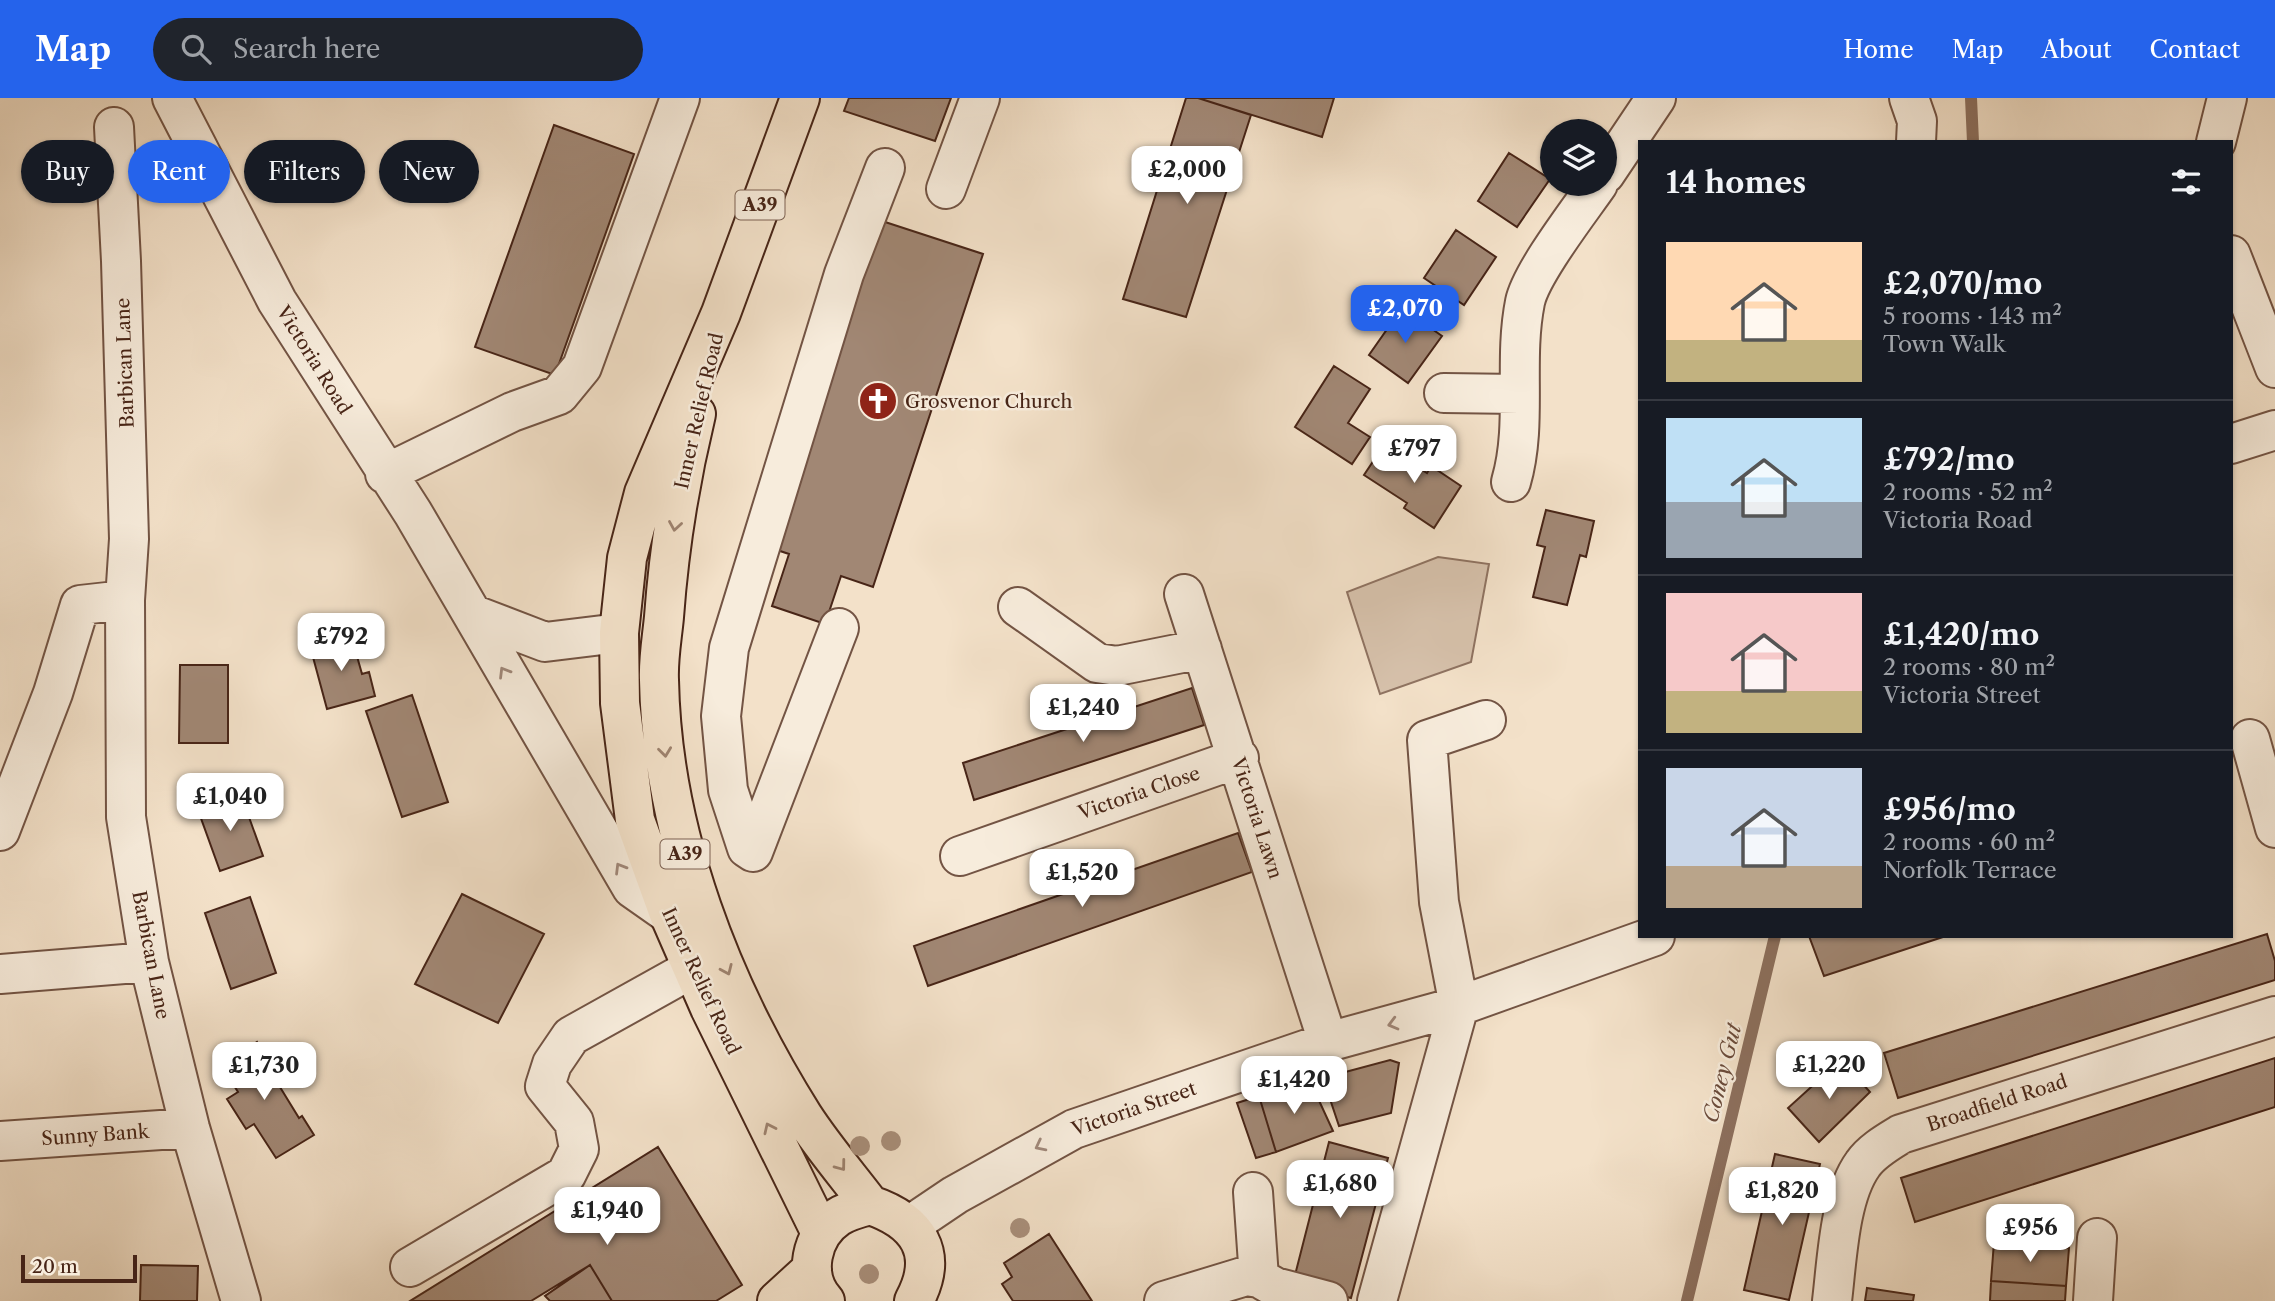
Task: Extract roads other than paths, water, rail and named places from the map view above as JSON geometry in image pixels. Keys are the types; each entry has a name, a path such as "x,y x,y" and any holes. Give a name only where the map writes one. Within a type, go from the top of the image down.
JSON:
{"main road":[{"name":"A39","path":"721,313 800,98"},
{"name":"Inner Relief Road","path":"721,313 644,494 627,558 620,633 620,703 635,820 668,914 819,1268"},
{"name":"Inner Relief Road","path":"721,313 685,458 668,570 659,678 664,756 677,828 709,929 737,993 804,1117 870,1205"},
{"path":"620,633 659,678"},
{"name":"A39","path":"870,1205 888,1211 909,1226"},
{"path":"777,1301 819,1268 837,1217 870,1205"},
{"path":"909,1226 926,1257 925,1292"}],"street":[{"name":"Victoria Road","path":"172,98 277,301 472,614 632,888 668,914"},
{"path":"386,474 512,412 559,395 582,367 680,98"},
{"path":"946,189 980,98"},
{"path":"1617,156 1656,98"},
{"path":"1909,98 1917,121 1916,140"},
{"path":"2216,140 2227,98"},
{"name":"Barbican Lane","path":"114,127 128,469 129,539 125,600 126,817 149,962 190,1128 241,1301"},
{"path":"839,628 753,852 747,848 728,790 721,716 729,648 844,274 885,168"},
{"path":"1511,482 1519,454 1518,394 1525,299 1548,258 1590,196"},
{"path":"2233,260 2275,368"},
{"path":"1444,394 1518,394"},
{"path":"2233,443 2275,430"},
{"name":"Victoria Lawn","path":"1184,594 1239,758 1328,1042"},
{"path":"0,831 53,693 80,605 125,600"},
{"path":"1018,607 1097,663 1118,666 1202,649"},
{"path":"472,614 545,642 620,633"},
{"path":"1377,1301 1459,1006 1439,902 1427,740 1486,720"},
{"path":"2252,739 2275,828"},
{"name":"Victoria Close","path":"960,856 1239,758"},
{"name":"Victoria Street","path":"909,1226 965,1188 1074,1129 1328,1042 1459,1006 1649,938"},
{"path":"0,974 149,962"},
{"path":"410,1267 566,1175 579,1149 574,1122 545,1086 552,1064 571,1036 693,968"},
{"name":"Broadfield Road","path":"1832,1301 1842,1223 1853,1181 1863,1163 1901,1134 2275,1016"},
{"name":"Sunny Bank","path":"0,1142 190,1128"},
{"path":"1253,1192 1259,1278"},
{"path":"2093,1301 2097,1238"},
{"path":"1164,1301 1246,1276 1328,1301"}],"waterway":[{"name":"Coney Gut","path":"1971,98 1973,140"},
{"name":"Coney Gut","path":"1687,1301 1775,938"}],"place":[{"name":"Grosvenor Church","path":"878,401"}]}
